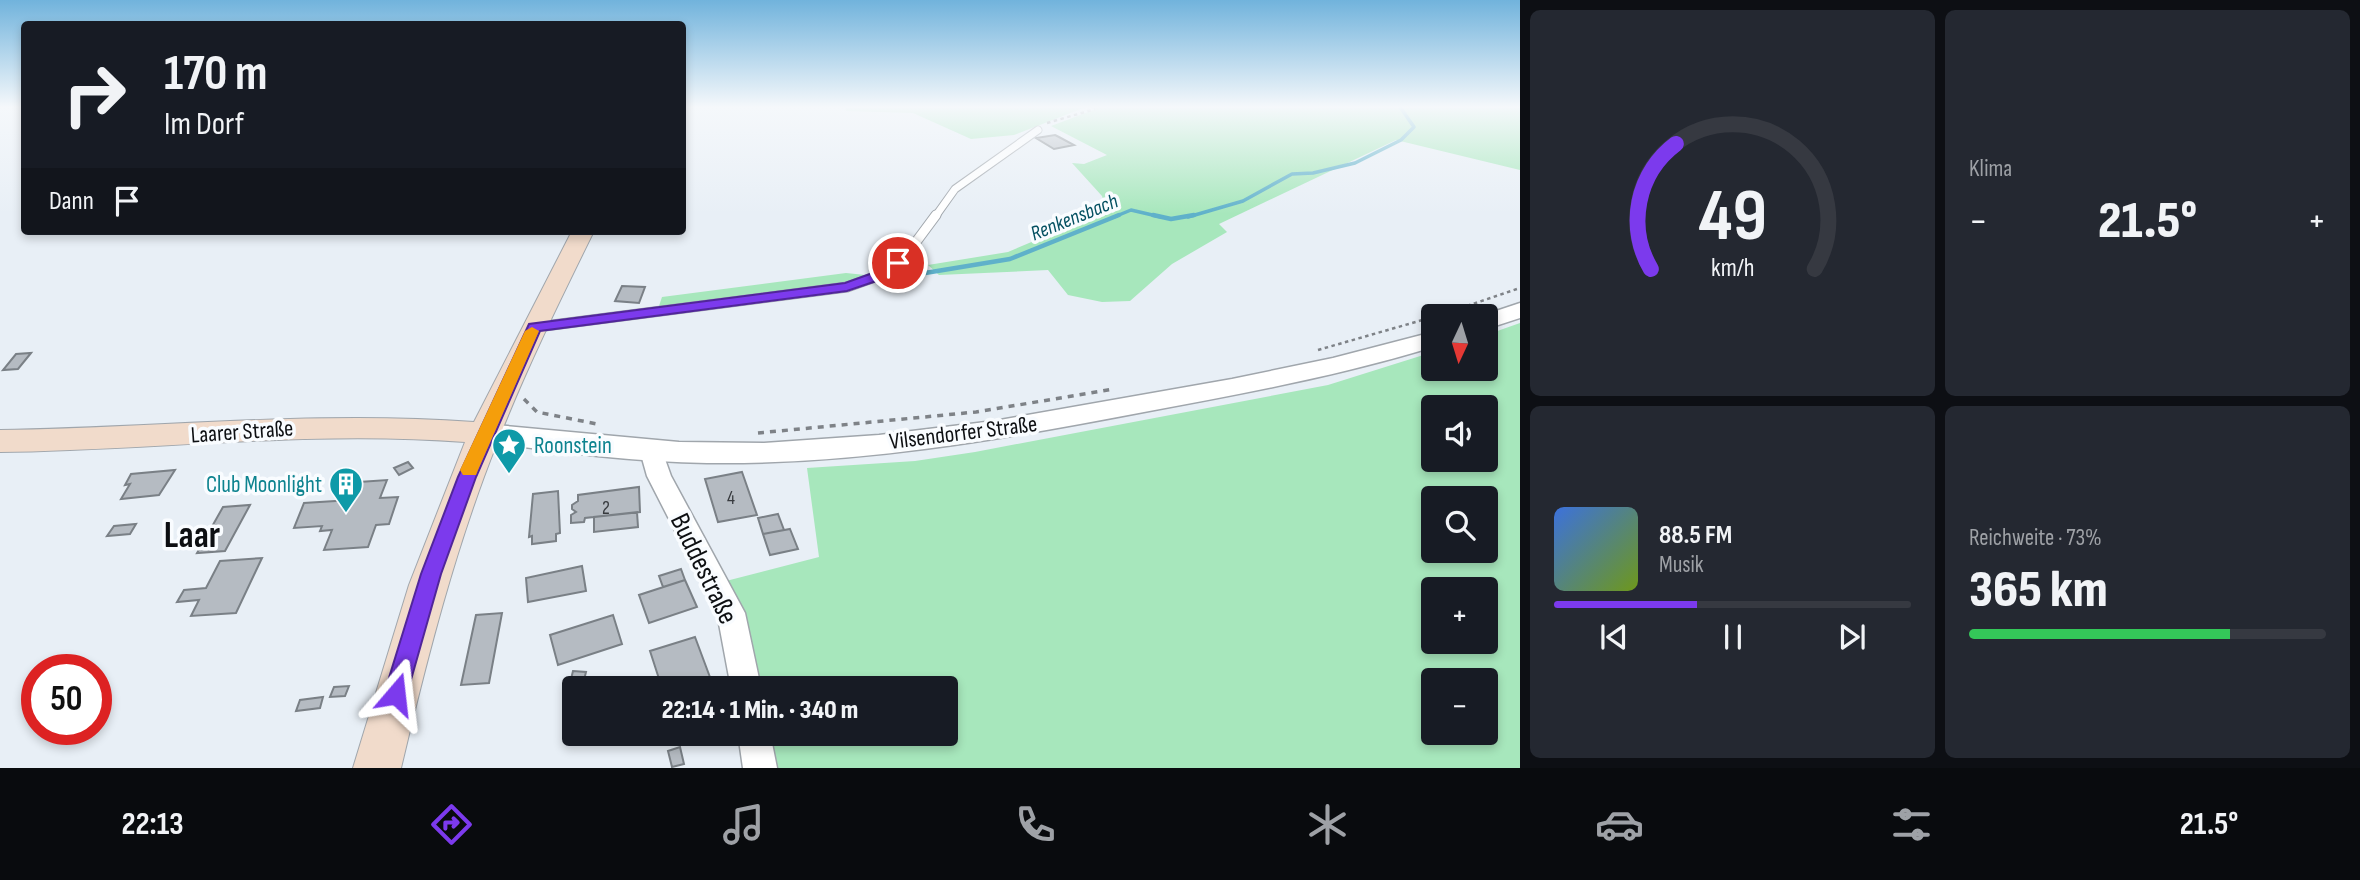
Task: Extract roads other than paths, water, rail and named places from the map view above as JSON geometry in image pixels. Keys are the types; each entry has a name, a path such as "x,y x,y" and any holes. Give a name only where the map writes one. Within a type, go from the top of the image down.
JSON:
{"main road":[{"path":"377,768 431,574 485,433 534,327 581,235"},
{"name":"Laarer Straße","path":"0,441 103,440 291,427 368,425 485,433"}],"street":[{"path":"1498,318 1520,310"},
{"name":"Vilsendorfer Straße","path":"485,433 652,451 768,452 985,432 1305,374 1421,342"},
{"name":"Buddestraße","path":"652,451 659,476 732,613 744,676"},
{"path":"756,746 760,768"}],"lane":[{"path":"534,327 833,289 870,280 886,273 898,263 956,189 1019,143"}],"waterway":[{"name":"Renkensbach","path":"1188,217 1243,201 1292,174 1313,173 1355,163 1395,143"},
{"name":"Renkensbach","path":"1114,217 1131,210 1161,217"},
{"name":"Renkensbach","path":"913,275 1010,259 1119,215"},
{"name":"Renkensbach","path":"1153,215 1171,219 1194,215"}],"place":[{"name":"Roonstein","path":"509,475"},
{"name":"Club Moonlight","path":"346,514"}],"district":[{"name":"Laar","path":"192,534"}]}
